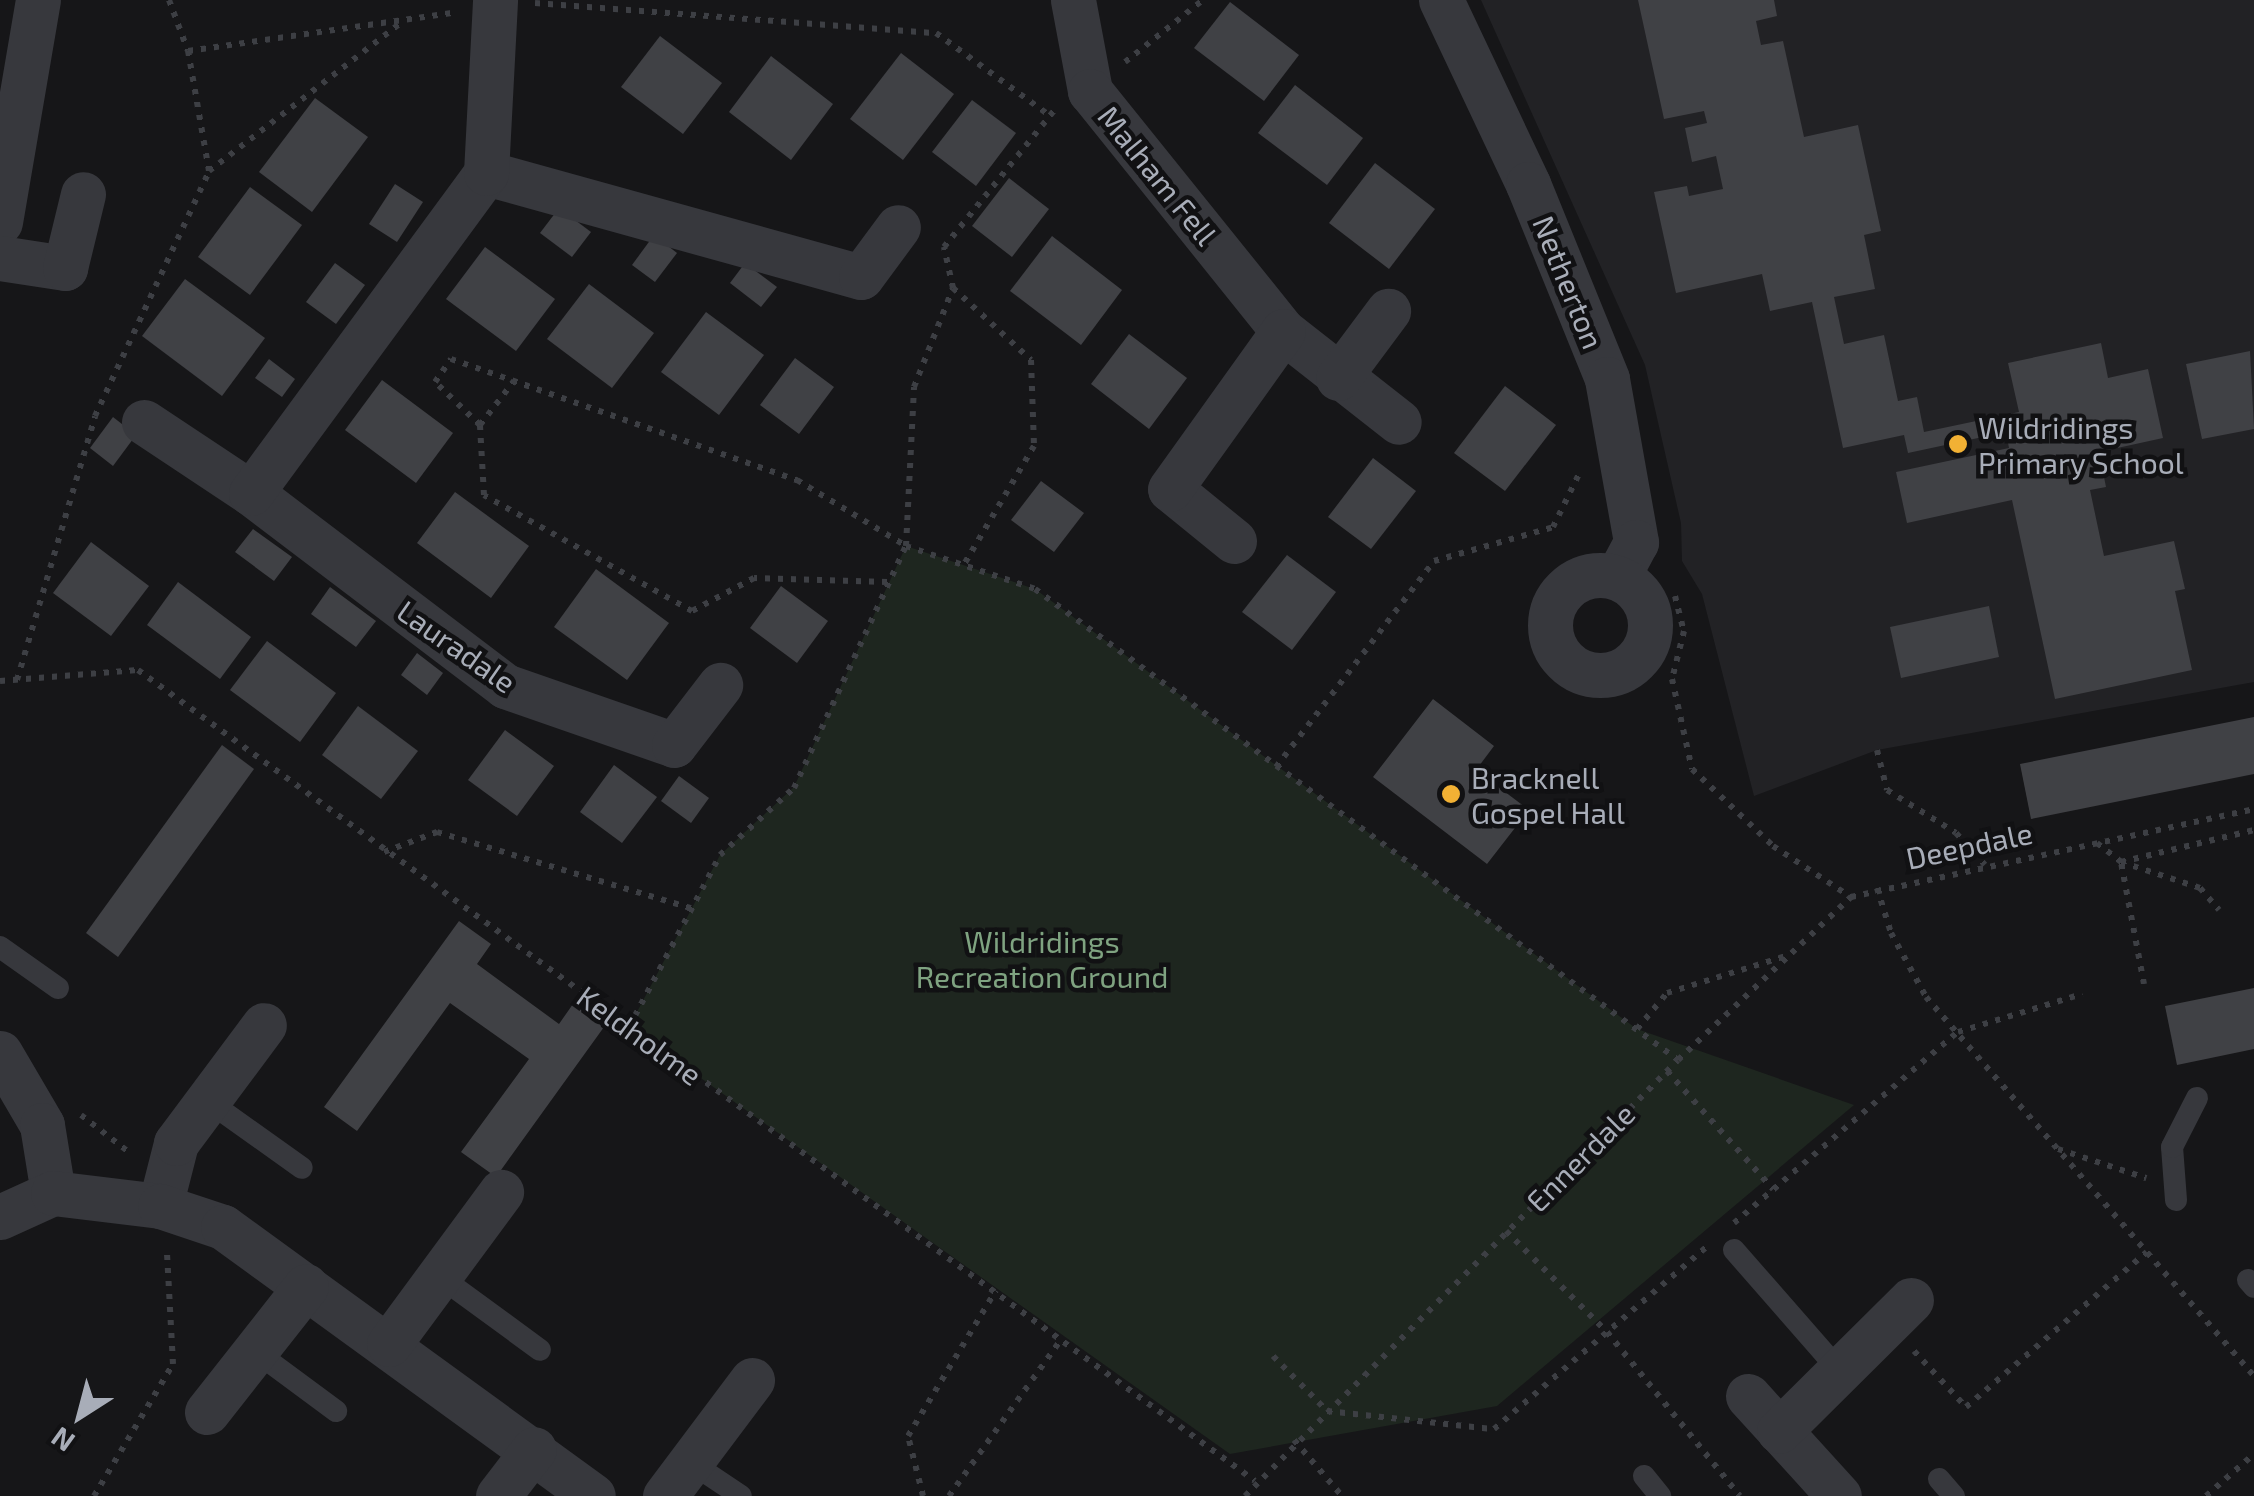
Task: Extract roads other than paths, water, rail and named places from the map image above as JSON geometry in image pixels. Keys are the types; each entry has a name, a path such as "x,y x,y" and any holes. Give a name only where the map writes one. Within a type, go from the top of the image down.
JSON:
{"street":[{"path":"0,222 38,0"},
{"name":"Malham Fell","path":"1073,0 1090,91 1283,331 1338,378 1399,422"},
{"name":"Netherton","path":"1440,0 1528,184 1607,379 1636,542 1616,577"},
{"path":"251,494 486,172 495,3"},
{"path":"486,172 861,277 898,228"},
{"path":"0,258 65,268 82,194"},
{"path":"1338,378 1388,312"},
{"path":"1234,542 1170,489 1283,331"},
{"name":"Lauradale","path":"144,422 251,494 504,686 674,745 720,685"},
{"path":"158,1206 176,1143 264,1025"},
{"path":"0,1053 42,1125 53,1194"},
{"path":"389,1344 500,1192"},
{"path":"0,1218 53,1194 158,1206 222,1227 389,1344 593,1496"},
{"path":"206,1412 306,1286"},
{"path":"1779,1431 1900,1312"},
{"path":"677,1479 752,1380"},
{"path":"1748,1396 1838,1496"},
{"path":"498,1496 534,1450"}],"lane":[{"path":"0,946 58,988"},
{"path":"2176,1200 2172,1147 2197,1098"},
{"path":"208,1101 302,1168"},
{"path":"1725,1240 1840,1371"},
{"path":"439,1276 540,1350"},
{"path":"254,1351 336,1411"},
{"path":"1644,1476 1660,1496"},
{"path":"677,1479 741,1496"}],"place":[{"name":"Wildridings Primary School","path":"1958,444"},
{"name":"Bracknell Gospel Hall","path":"1451,794"}],"park label":[{"name":"Wildridings Recreation Ground","path":"1042,958"}]}
